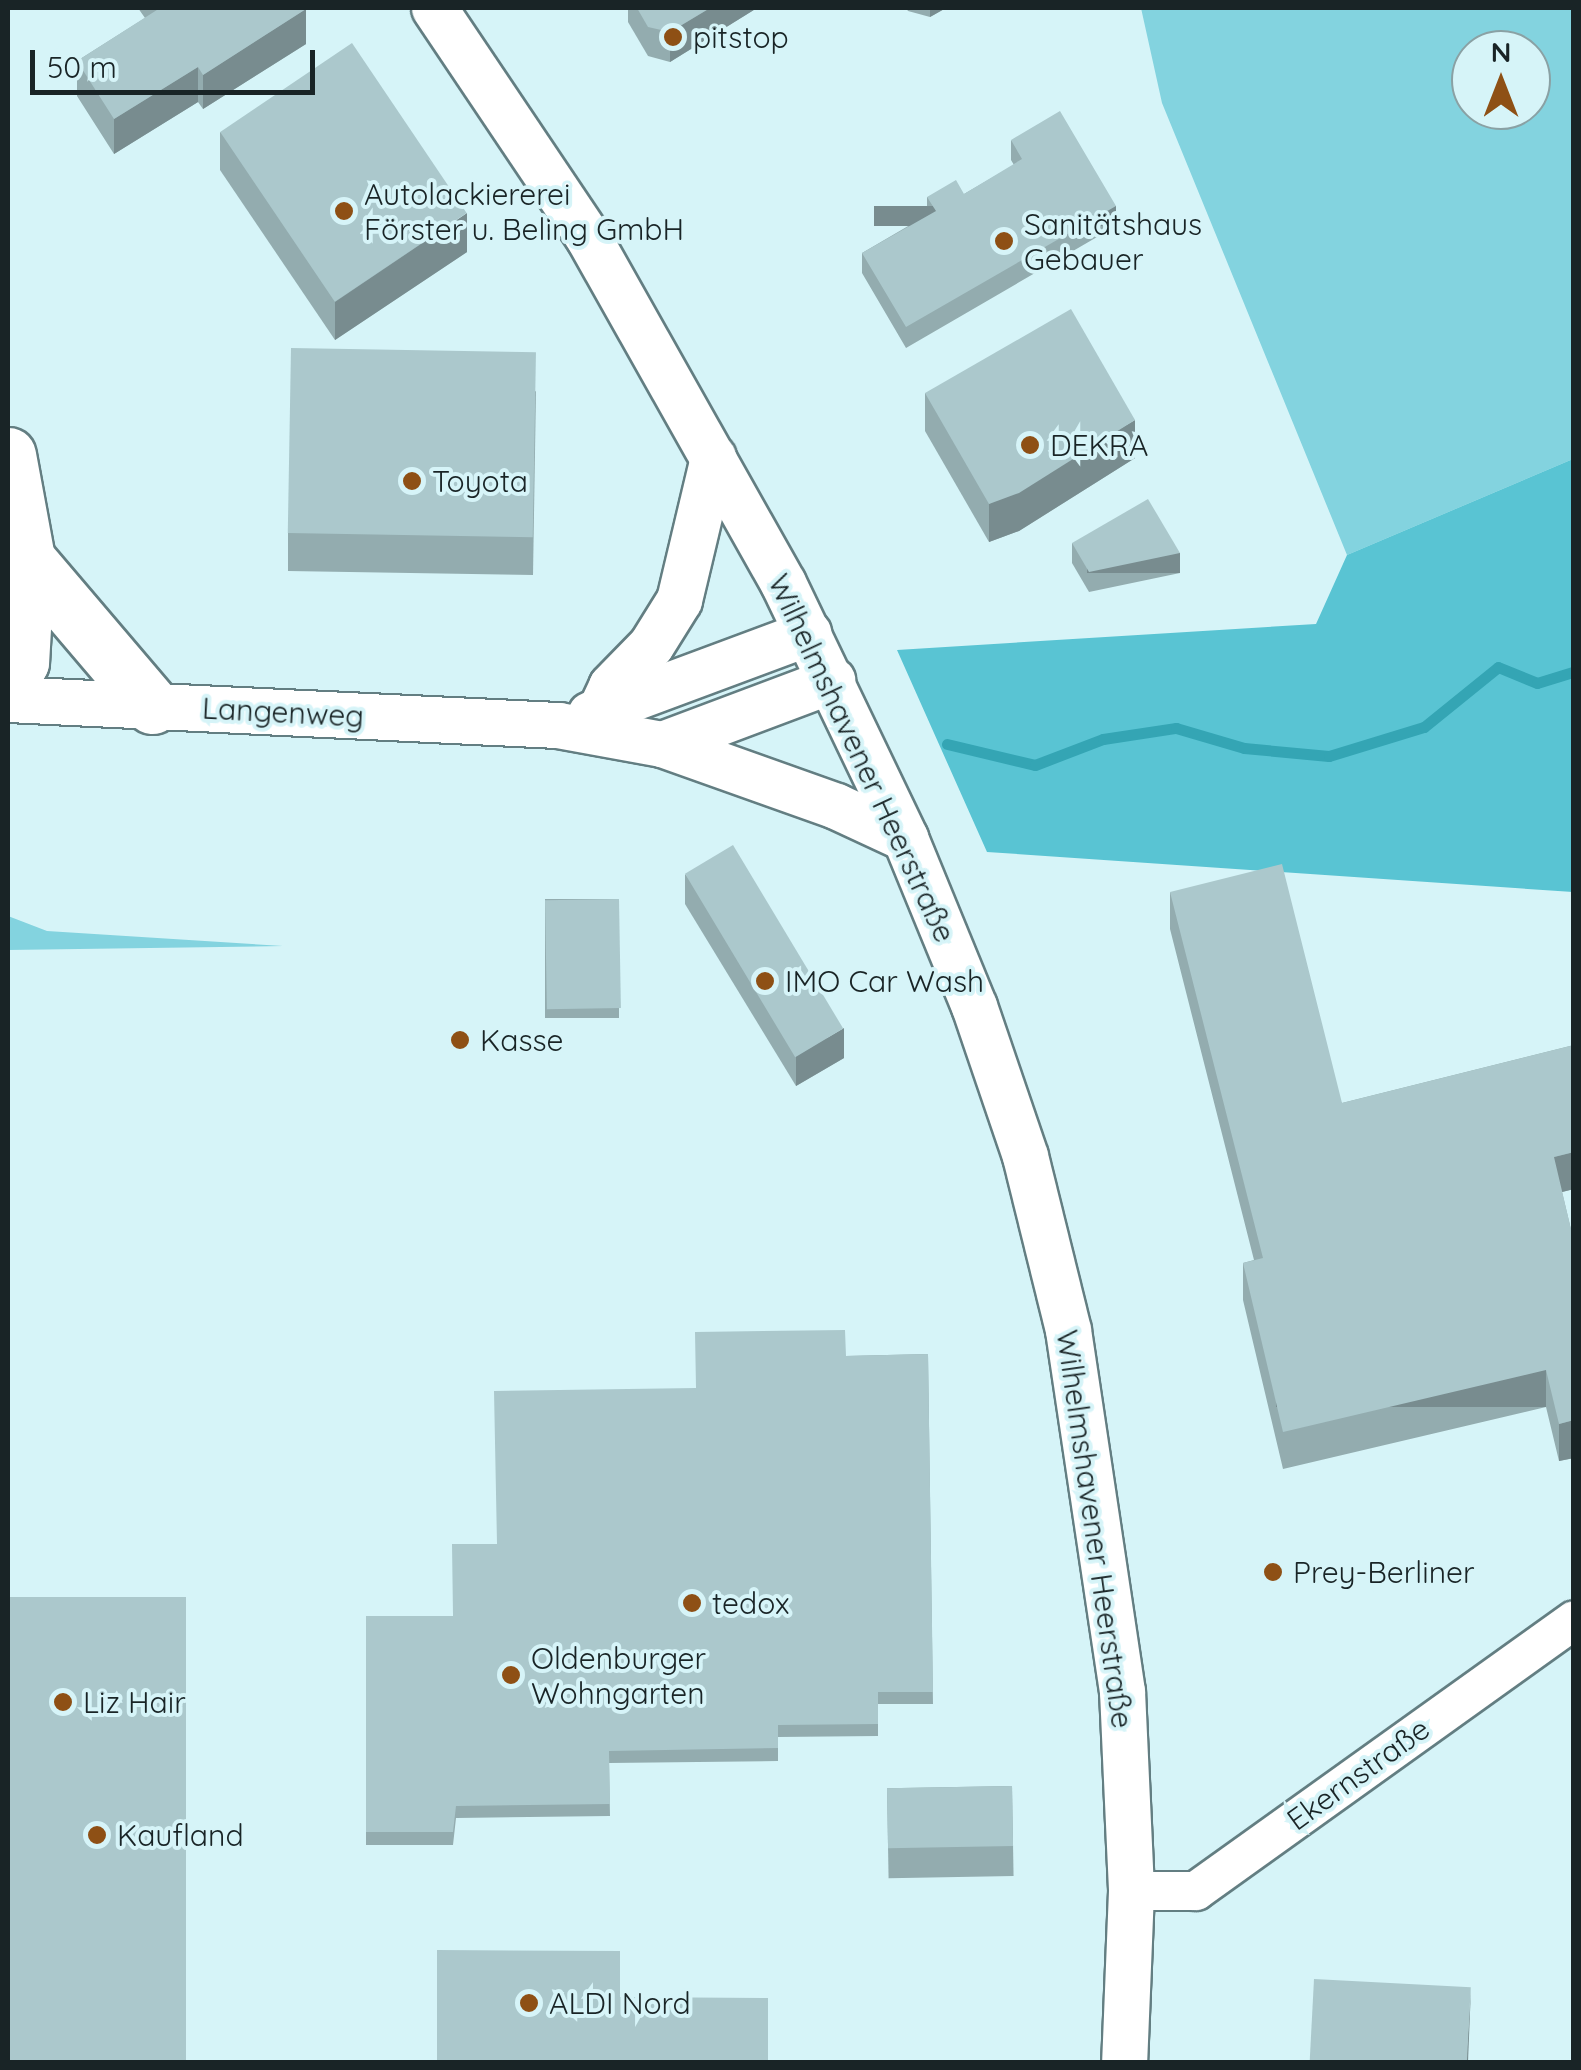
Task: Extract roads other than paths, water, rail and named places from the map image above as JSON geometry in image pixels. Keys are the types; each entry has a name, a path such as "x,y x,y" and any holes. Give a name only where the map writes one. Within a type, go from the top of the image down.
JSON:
{"highway":[{"path":"8,455 27,558 21,662 8,683"},
{"path":"27,558 152,706"}],"street":[{"name":"Wilhelmshavener Heerstraße","path":"434,8 588,237 808,633 905,838 974,1006 1025,1156 1068,1330 1122,1691 1131,1891 1124,2062"},
{"path":"600,710 611,686 651,645 680,600 713,457"},
{"name":"Langenweg","path":"558,725 808,633"},
{"path":"662,744 832,680"},
{"name":"Langenweg","path":"8,699 558,725 662,744 836,806 905,838"},
{"name":"Ekernstraße","path":"1131,1891 1196,1891 1574,1620"}],"waterway":[{"path":"947,744 1035,765 1103,739 1176,728 1244,748 1329,756 1424,727 1498,667 1537,683 1574,672"}],"place":[{"name":"pitstop","path":"673,37"},
{"name":"Autolackiererei Förster u. Beling GmbH","path":"344,211"},
{"name":"Sanitätshaus Gebauer","path":"1004,241"},
{"name":"DEKRA","path":"1030,445"},
{"name":"Toyota","path":"412,481"},
{"name":"IMO Car Wash","path":"765,981"},
{"name":"Kasse","path":"460,1040"},
{"name":"Prey-Berliner","path":"1273,1572"},
{"name":"tedox","path":"692,1603"},
{"name":"Oldenburger Wohngarten","path":"511,1675"},
{"name":"Liz Hair","path":"63,1702"},
{"name":"Kaufland","path":"97,1835"},
{"name":"ALDI Nord","path":"529,2003"}]}
